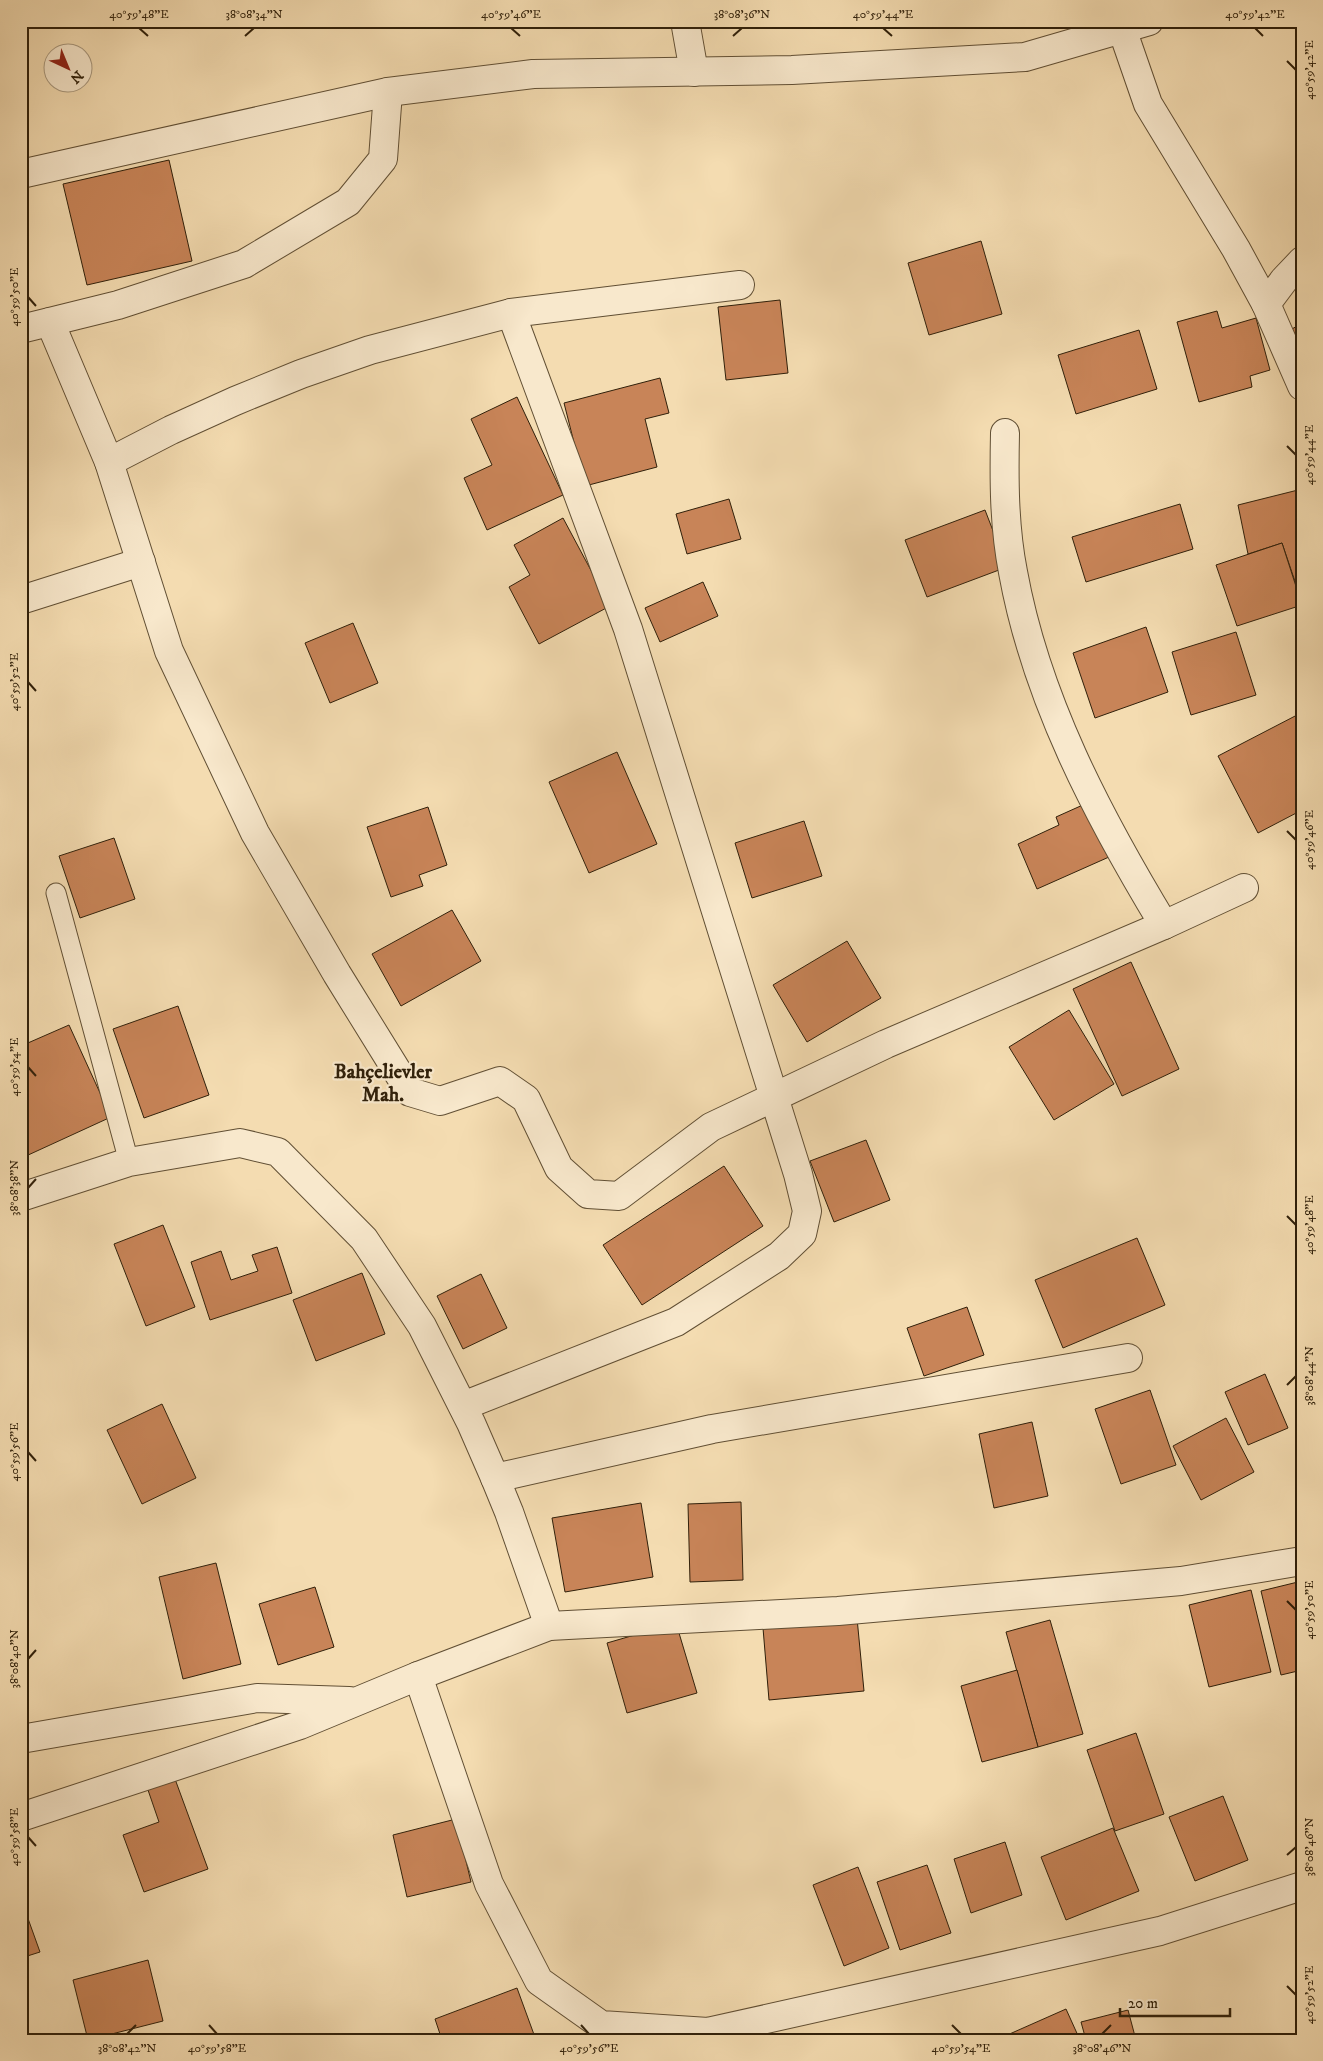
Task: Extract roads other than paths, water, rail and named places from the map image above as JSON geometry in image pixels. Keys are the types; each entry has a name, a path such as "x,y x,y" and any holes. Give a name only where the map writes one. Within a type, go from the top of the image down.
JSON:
{"street":[{"path":"685,21 694,72"},
{"path":"21,174 388,92 533,74 792,70 1024,57 1149,21"},
{"path":"1122,29 1148,104 1236,249 1266,304 1302,386"},
{"path":"21,329 118,305 244,264 348,202 383,159 388,92"},
{"path":"1266,304 1284,280 1302,261"},
{"path":"109,462 235,400 370,350 511,313 740,285"},
{"path":"462,1406 676,1322 779,1256 802,1234 807,1212 798,1174 628,629 511,313"},
{"path":"50,322 109,462 169,651 255,833 337,974 410,1092 440,1101 500,1081 526,1099 560,1168 588,1194 619,1196 711,1128 886,1044 1164,925 1244,888"},
{"path":"1005,433 1004,483 1012,571 1020,608 1038,668 1060,726 1085,783 1122,856 1164,925"},
{"path":"21,600 141,562"},
{"path":"21,1197 130,1162 240,1143 278,1152 364,1239 422,1326 495,1478 549,1626"},
{"path":"495,1478 712,1429 1128,1358"},
{"path":"21,1817 300,1725 418,1676 549,1626 838,1611 1181,1581 1302,1562"},
{"path":"418,1676 488,1884 539,1981 601,2024 708,2032 1160,1931 1302,1886"},
{"path":"21,1739 257,1698 357,1702"}],"lane":[{"path":"56,893 130,1162"}],"district":[{"name":"Bahçelievler Mah.","path":"383,1082"}]}
